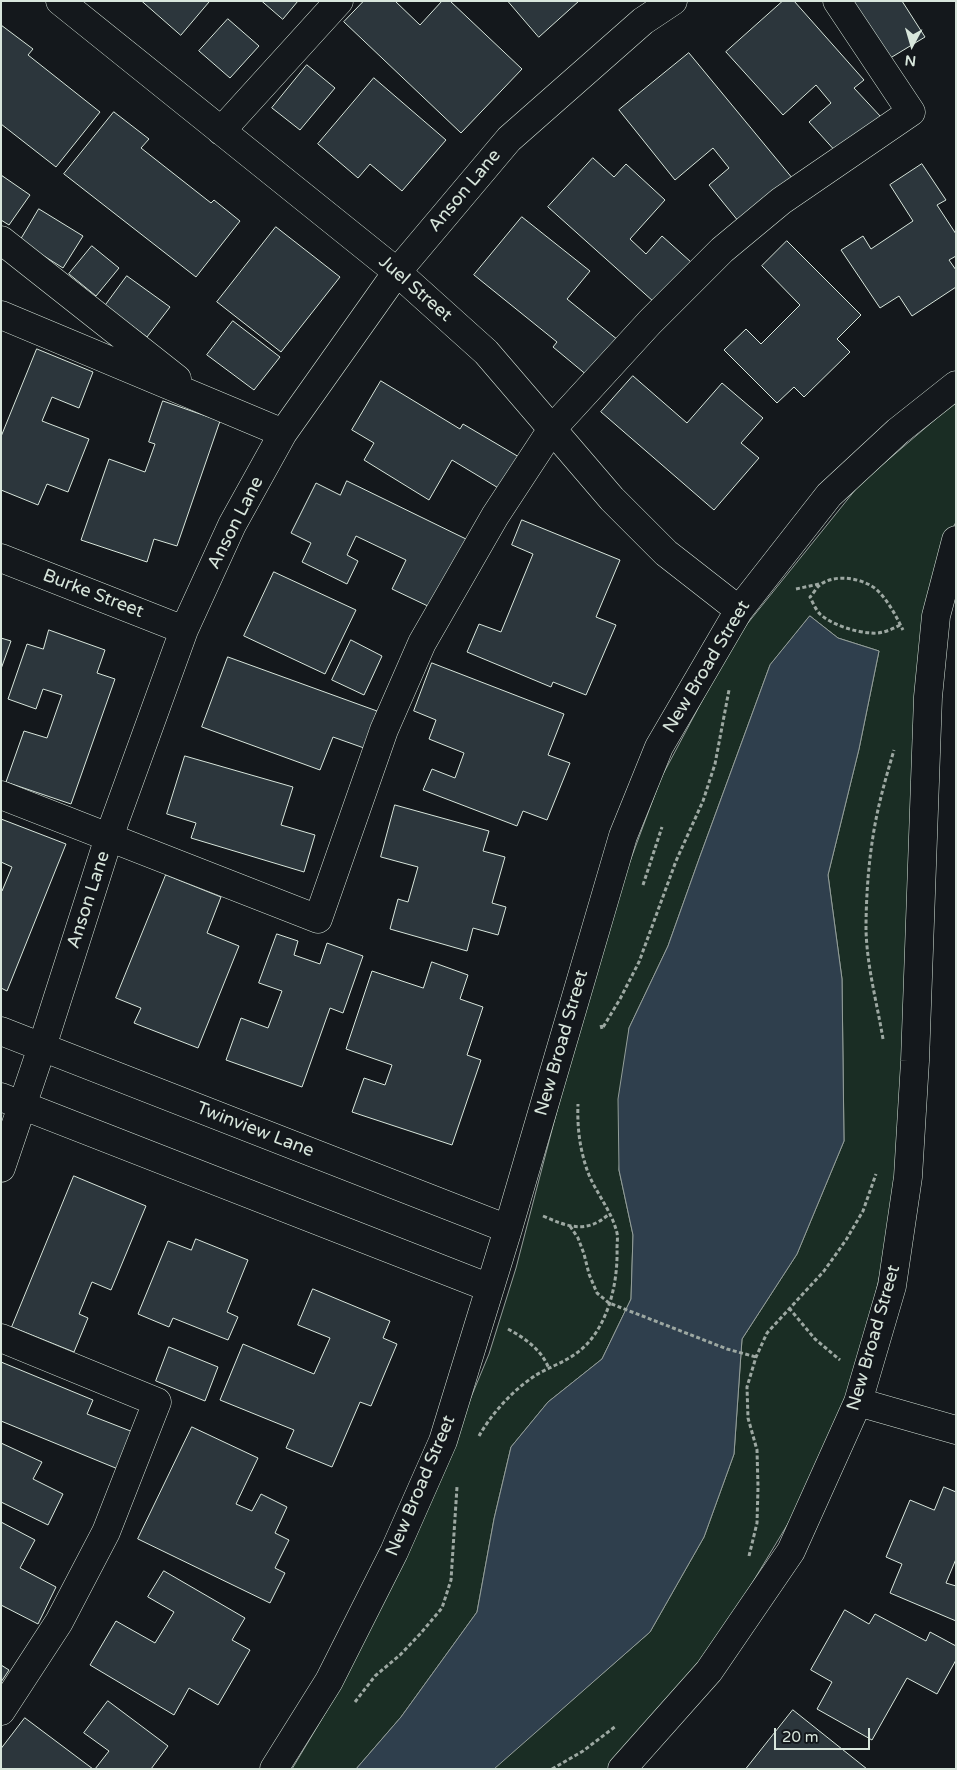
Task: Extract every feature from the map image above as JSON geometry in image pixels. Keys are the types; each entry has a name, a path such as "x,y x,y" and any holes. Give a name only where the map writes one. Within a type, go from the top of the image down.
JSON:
{"street":[{"name":"Juel Street","path":"60,1 397,272 486,352 612,499 666,552 739,610"},
{"path":"220,131 339,1"},
{"name":"Anson Lane","path":"1,1168 12,1102 42,1047 109,837 184,630 232,525 283,434 397,272 509,139 643,21 673,1"},
{"path":"1,794 318,919 384,730 422,643 494,516 552,429 650,322 722,250 781,201 911,112 837,1"},
{"path":"1,240 206,401"},
{"path":"1,315 283,434"},
{"name":"New Broad Street","path":"274,1769 329,1681 394,1552 443,1441 508,1229 623,836 658,747 739,610 829,495 898,431 956,386"},
{"name":"New Broad Street","path":"622,1769 709,1671 791,1551 858,1402 892,1286 908,1177 915,1061 928,697 936,616 956,540"},
{"name":"Burke Street","path":"1,558 184,630"},
{"name":"Twinview Lane","path":"1,1031 508,1229"},
{"path":"12,1102 490,1288"},
{"path":"1,1338 158,1402 106,1532 60,1622 1,1711"},
{"path":"858,1402 956,1430"}],"path":[{"path":"792,592 798,588 838,578 858,579 877,589 892,609 906,637"},
{"path":"820,584 810,597 819,613 833,623 872,634 889,631 900,625"},
{"path":"597,1037 620,1000 639,962 676,861 703,802 715,764 730,686"},
{"path":"884,1042 869,963 866,931 874,832 896,742"},
{"path":"642,887 665,820"},
{"path":"600,1020 602,1029"},
{"path":"476,1440 509,1397 536,1375 563,1363 587,1344 601,1322 614,1293 617,1265 617,1233 589,1175 580,1145 578,1099"},
{"path":"747,1561 757,1523 758,1487 756,1450 748,1418 746,1387 756,1357 768,1333 824,1271 846,1240 863,1211 877,1170"},
{"path":"537,1214 570,1226 585,1228 599,1223 609,1214"},
{"path":"570,1226 578,1238 597,1293 609,1303 719,1346 756,1357"},
{"path":"789,1308 825,1348 839,1359 866,1374"},
{"path":"504,1328 536,1348 545,1358 549,1369"},
{"path":"351,1707 376,1676 400,1655 442,1608 451,1580 458,1485"},
{"path":"552,1769 583,1751 624,1720"}],"green space":[{"path":"956,402 956,522 947,538 896,1202 866,1337 840,1413 798,1507 713,1648 610,1769 493,1769 650,1632 704,1537 734,1454 742,1339 797,1254 844,1141 842,979 828,875 859,749 879,651 838,638 810,616 770,665 668,946 629,1028 619,1170 633,1235 631,1299 602,1359 548,1402 511,1447 494,1519 477,1612 401,1717 356,1769 292,1769 326,1712 395,1580 489,1354 516,1268 578,1030 619,891 661,778 735,639 860,484"}],"water":[{"path":"810,616 838,638 879,651 859,749 828,875 842,979 844,1141 797,1254 742,1339 734,1454 704,1537 650,1632 494,1769 356,1769 401,1717 477,1612 494,1519 511,1447 548,1402 602,1359 631,1299 633,1235 619,1170 618,1099 629,1028 668,946 770,665"}],"building":[{"path":"142,1 208,1 209,2 181,35"},
{"path":"262,1 298,1 283,19"},
{"path":"364,1 395,1 420,25 442,1 450,1 522,69 461,133 344,22"},
{"path":"508,1 579,1 539,37"},
{"path":"783,1 794,1 864,80 854,88 881,117 838,154 809,122 831,103 816,85 783,115 726,52"},
{"path":"850,1 902,1 925,37 887,60"},
{"path":"228,19 259,46 230,78 199,51"},
{"path":"1,25 33,49 28,55 100,112 56,167 1,124"},
{"path":"689,53 793,179 739,222 709,185 729,168 713,148 675,180 619,110"},
{"path":"307,65 335,88 300,130 272,108"},
{"path":"374,78 446,140 402,191 370,164 358,178 318,144"},
{"path":"114,112 149,139 141,148 211,203 214,200 240,221 196,277 64,174"},
{"path":"593,158 614,177 626,164 665,200 630,239 646,254 662,236 691,262 654,302 548,207"},
{"path":"922,164 946,200 937,205 956,234 956,256 949,260 956,270 956,287 912,316 899,296 880,308 841,250 863,236 871,249 913,221 890,185"},
{"path":"1,175 30,195 9,225 1,220"},
{"path":"39,209 83,236 63,268 20,241"},
{"path":"522,217 590,271 567,299 618,340 588,376 553,347 557,342 474,275"},
{"path":"276,227 340,277 281,352 217,302"},
{"path":"787,241 861,315 837,339 850,352 804,397 794,387 777,403 724,350 746,329 761,344 800,305 762,266"},
{"path":"92,246 119,268 96,296 69,274"},
{"path":"127,276 170,307 147,337 105,306"},
{"path":"233,321 280,357 254,390 207,355"},
{"path":"37,349 93,372 79,408 52,397 42,421 89,439 68,492 47,484 38,505 1,490 1,437"},
{"path":"633,376 687,423 722,383 763,418 741,443 759,458 714,510 601,412"},
{"path":"381,381 460,429 463,424 519,457 500,489 452,460 429,500 364,460 374,443 352,430"},
{"path":"163,401 220,421 177,546 154,539 147,562 81,540 109,459 145,472 155,444 149,442"},
{"path":"347,481 466,539 432,608 392,589 406,560 356,536 347,555 358,561 347,584 302,562 311,543 291,533 316,483 340,495"},
{"path":"522,520 620,560 596,617 616,625 586,695 553,682 551,687 467,652 479,624 501,632 533,554 512,545"},
{"path":"274,572 356,610 325,674 244,636"},
{"path":"49,630 105,650 97,673 115,679 71,804 6,782 24,731 47,738 62,695 43,689 36,709 8,699 27,644 43,649"},
{"path":"1,638 11,641 1,669"},
{"path":"351,640 382,656 364,695 332,680"},
{"path":"228,657 377,711 364,748 333,737 320,770 202,727"},
{"path":"432,663 564,714 548,755 570,763 547,820 523,811 517,826 423,790 432,769 455,778 464,753 429,739 436,720 414,711"},
{"path":"185,756 293,787 281,825 315,835 304,872 191,838 196,823 167,814"},
{"path":"395,805 489,831 483,851 505,857 492,903 506,907 498,935 473,928 467,951 390,929 398,899 408,902 418,867 381,857"},
{"path":"1,819 66,844 7,991 1,988 1,891 12,867 1,862"},
{"path":"166,875 221,897 207,933 239,946 198,1048 134,1023 141,1008 116,998"},
{"path":"277,934 298,941 294,955 320,964 327,943 363,956 343,1013 330,1008 302,1087 226,1060 241,1018 268,1028 282,991 259,983"},
{"path":"432,962 468,975 460,999 483,1007 467,1055 481,1060 452,1145 352,1112 364,1078 385,1085 392,1065 346,1049 372,971 423,988"},
{"path":"74,1176 146,1206 111,1290 92,1282 79,1314 88,1318 74,1352 12,1327"},
{"path":"196,1239 248,1260 227,1312 238,1317 228,1340 173,1318 169,1327 138,1314 168,1241 191,1250"},
{"path":"313,1289 390,1321 383,1338 397,1344 371,1406 360,1402 332,1467 286,1448 294,1430 220,1400 243,1344 314,1374 330,1338 298,1325"},
{"path":"169,1347 218,1367 205,1401 156,1381"},
{"path":"1,1362 93,1400 87,1414 133,1432 118,1469 1,1421"},
{"path":"192,1427 258,1458 236,1504 252,1511 261,1494 287,1507 275,1533 289,1540 275,1568 285,1573 270,1603 138,1539"},
{"path":"1,1443 42,1462 33,1479 63,1494 48,1525 1,1502"},
{"path":"944,1487 956,1492 956,1559 946,1583 956,1586 956,1621 890,1593 902,1564 886,1557 910,1500 934,1510"},
{"path":"1,1522 35,1540 20,1568 56,1587 38,1624 1,1605"},
{"path":"164,1571 245,1618 232,1640 250,1650 218,1705 189,1688 174,1715 90,1665 116,1621 155,1643 174,1612 148,1597"},
{"path":"845,1610 869,1624 875,1614 926,1641 930,1632 956,1646 956,1660 937,1694 907,1678 872,1740 817,1709 832,1682 811,1670"},
{"path":"1,1665 9,1670 1,1682"},
{"path":"108,1701 168,1746 151,1769 95,1769 109,1751 84,1733"},
{"path":"793,1710 867,1769 746,1769"},
{"path":"25,1718 93,1769 1,1769 1,1749"}]}
